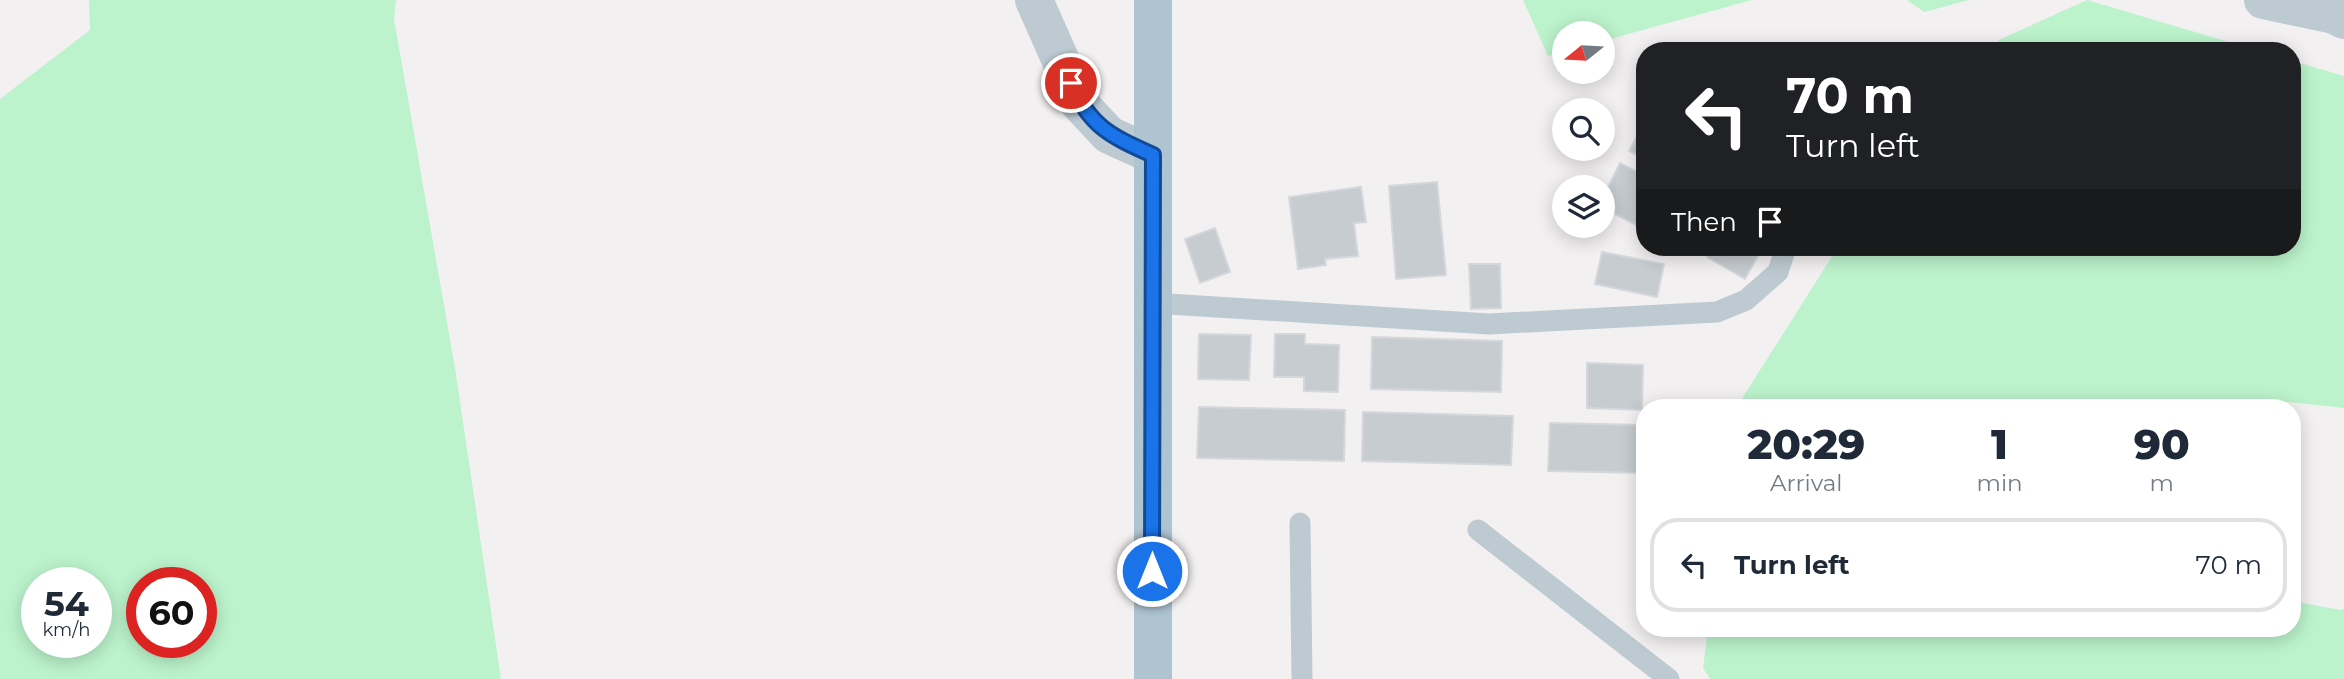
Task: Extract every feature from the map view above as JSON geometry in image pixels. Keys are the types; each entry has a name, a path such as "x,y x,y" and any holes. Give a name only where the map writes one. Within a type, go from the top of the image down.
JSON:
{"main road":[{"path":"1153,0 1153,679"}],"street":[{"path":"1034,0 1080,104 1109,135 1153,155"},
{"path":"2263,0 2334,15 2344,20"}],"lane":[{"path":"1153,303 1489,324 1717,312 1746,300 1778,272 1783,256"},
{"path":"1300,523 1302,679"},
{"path":"1478,530 1669,679"}],"green space":[{"path":"89,0 396,0 394,19 455,368 501,679 0,679 0,99 90,30"},
{"path":"1523,0 1752,0 1615,38 1615,21 1552,21 1552,55 1548,56"},
{"path":"1907,0 1969,0 1924,12"},
{"path":"2087,0 2229,42 1998,42"},
{"path":"2301,63 2344,76 2344,408 2301,403 2301,399 1742,399 1832,256 2301,256"},
{"path":"2301,603 2344,609 2344,679 1710,679 1703,668 1707,637 2301,637"}],"building":[{"path":"1636,138 1636,154 1629,151"},
{"path":"1620,163 1636,171 1636,225 1615,214 1614,175"},
{"path":"1437,182 1446,275 1396,279 1389,186"},
{"path":"1361,187 1366,222 1354,223 1358,256 1325,259 1326,265 1298,269 1289,197"},
{"path":"1215,228 1230,272 1200,283 1185,239"},
{"path":"1602,252 1664,264 1657,297 1595,284"},
{"path":"1708,256 1758,256 1745,279"},
{"path":"1469,264 1500,264 1501,308 1471,309"},
{"path":"1199,334 1251,335 1249,380 1198,379"},
{"path":"1275,334 1305,334 1305,344 1339,345 1338,392 1304,391 1304,377 1274,377"},
{"path":"1372,337 1502,341 1501,392 1371,389"},
{"path":"1587,363 1643,365 1642,399 1636,399 1636,410 1587,408"},
{"path":"1199,407 1345,410 1344,461 1197,458"},
{"path":"1363,412 1513,416 1511,465 1362,461"},
{"path":"1550,423 1636,425 1636,473 1548,471"}],"route":[{"path":"1071,83 1080,104 1109,135 1153,155 1152,571"}]}
